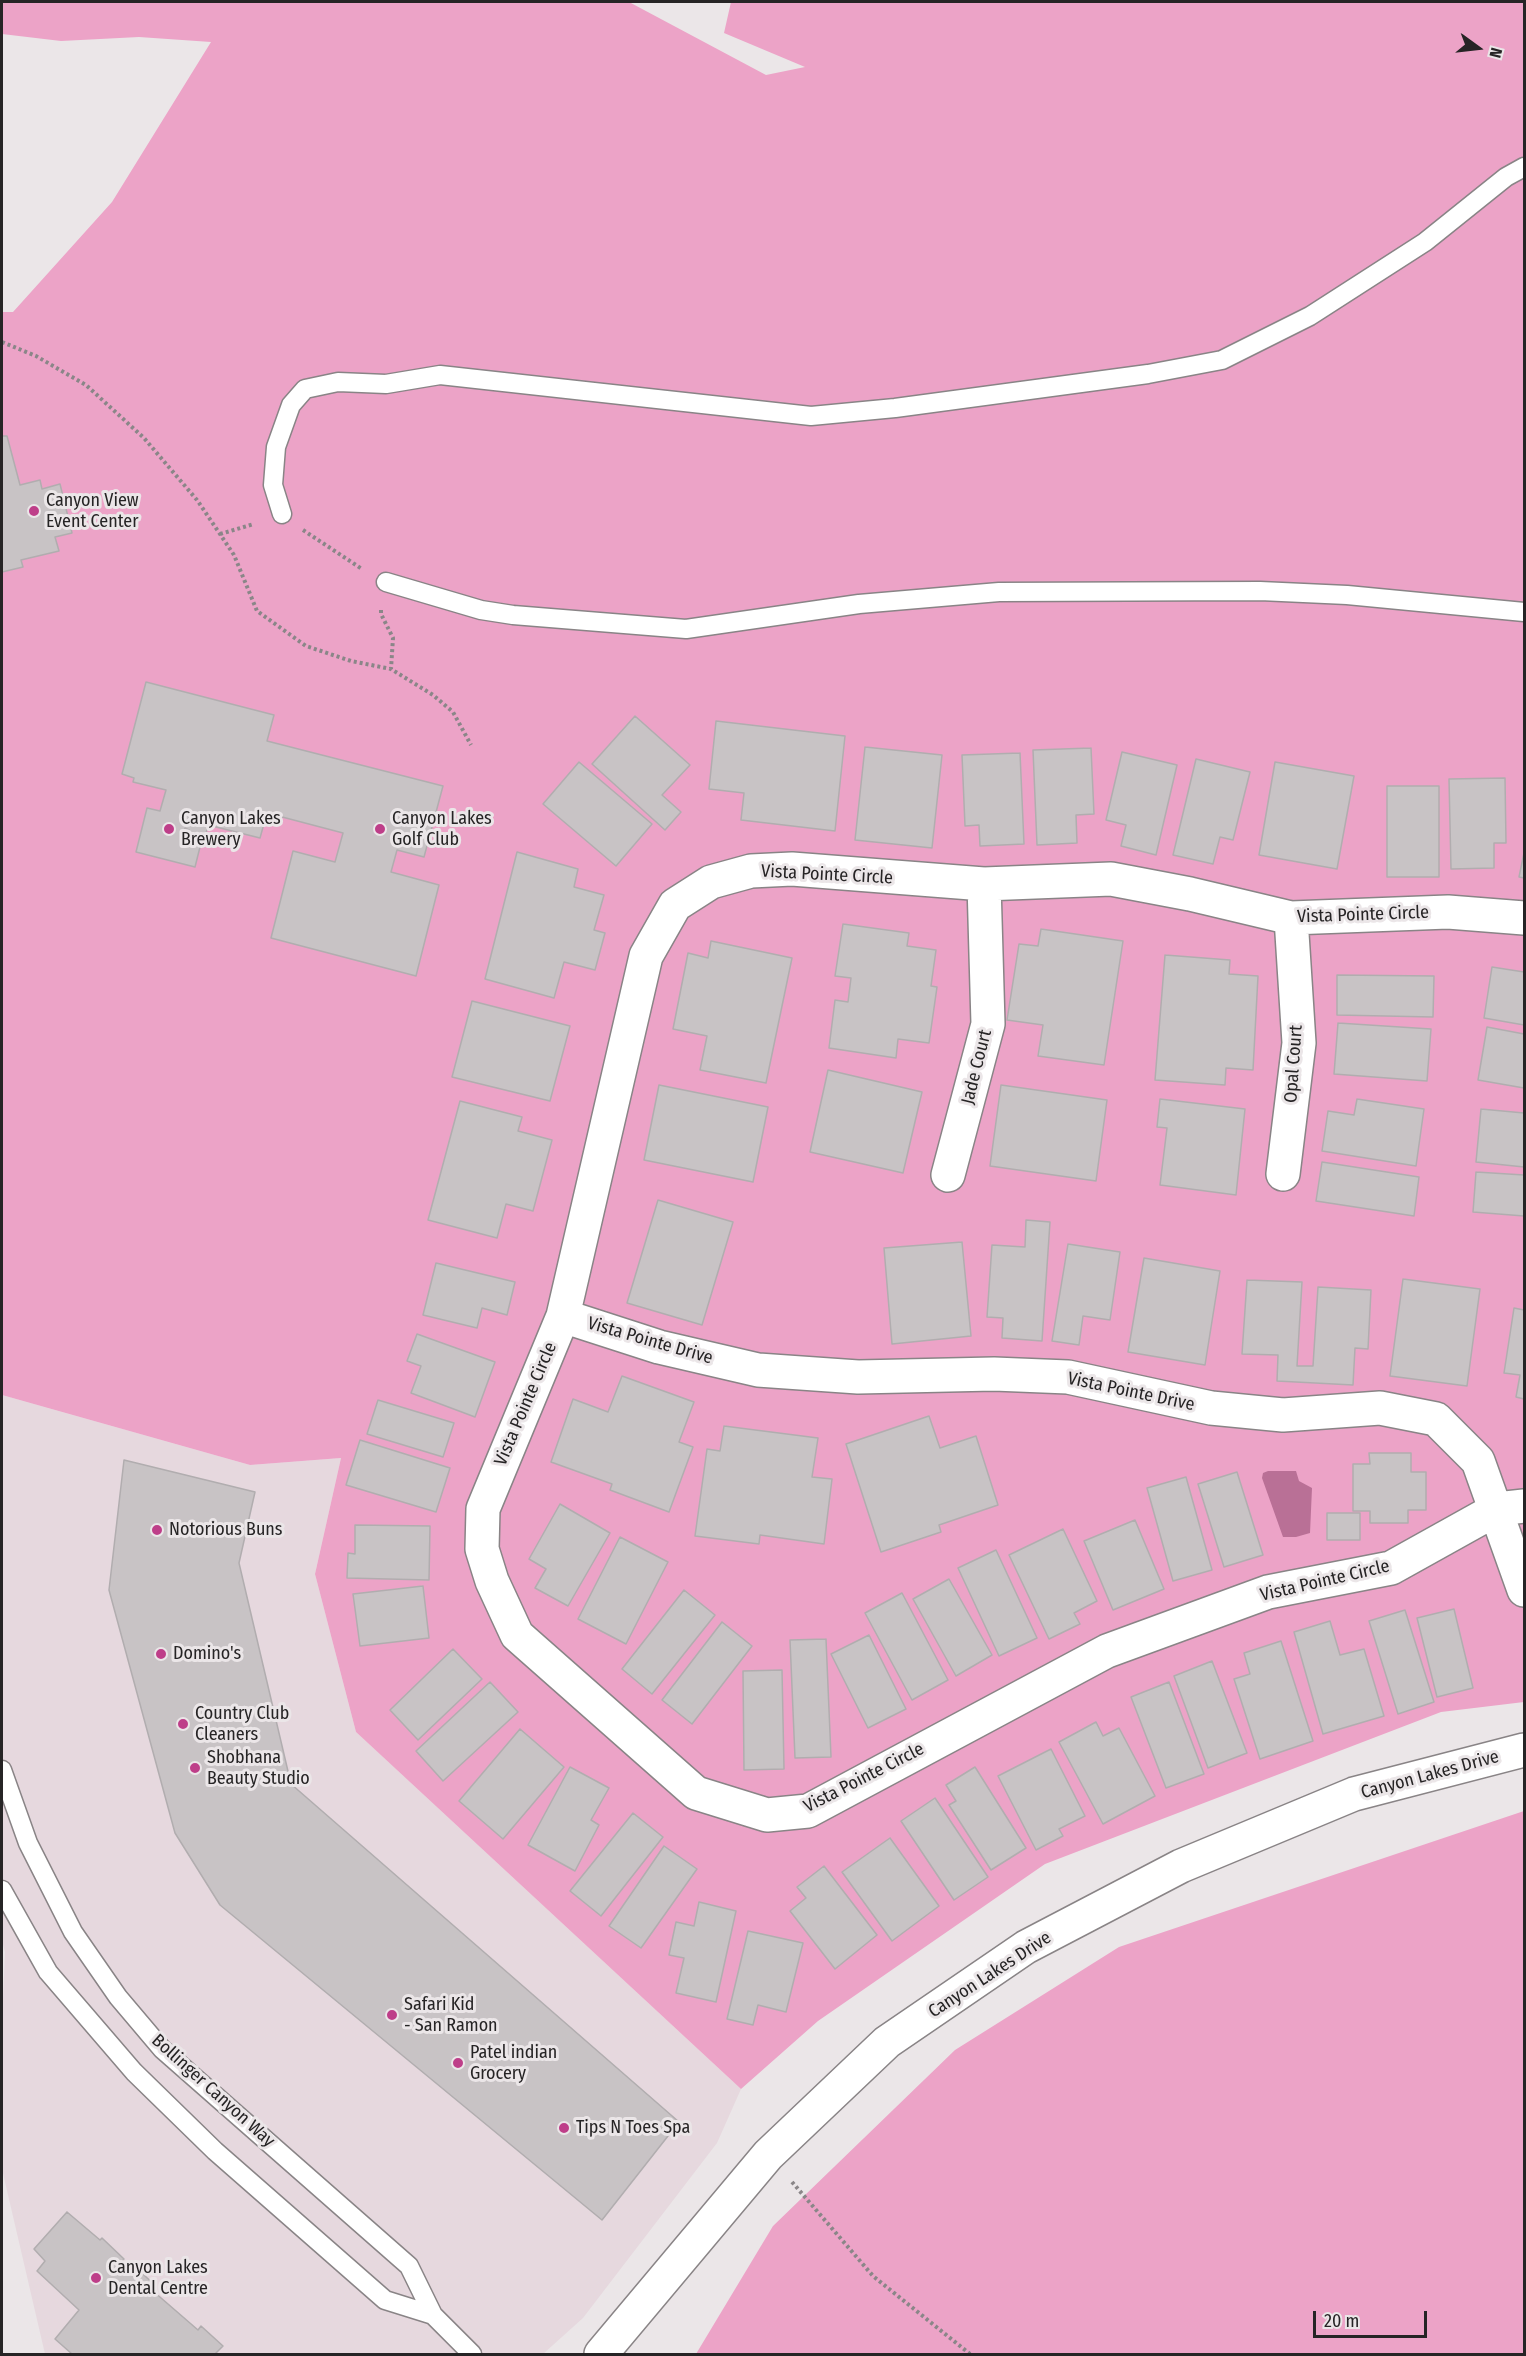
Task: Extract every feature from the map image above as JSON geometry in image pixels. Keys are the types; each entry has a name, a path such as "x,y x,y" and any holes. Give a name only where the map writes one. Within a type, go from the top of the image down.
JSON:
{"street":[{"name":"Vista Pointe Circle","path":"1511,1507 1391,1568 1268,1592 1107,1651 808,1811 767,1815 696,1793 517,1635 492,1581 482,1549 483,1509 563,1316 646,956 675,905 711,882 751,872 792,869 984,884 1111,879 1190,894 1291,918 1448,912 1524,918"},
{"name":"Jade Court","path":"948,1175 988,1024 984,884"},
{"name":"Opal Court","path":"1283,1174 1299,1043 1291,918"},
{"name":"Vista Pointe Drive","path":"563,1316 659,1347 758,1370 858,1377 994,1374 1068,1377 1211,1408 1283,1415 1380,1408 1415,1413 1436,1419 1478,1461 1511,1507 1524,1590"},
{"name":"Canyon Lakes Drive","path":"601,2355 768,2155 887,2042 1026,1947 1181,1866 1354,1794 1524,1750"}],"lane":[{"path":"282,514 273,485 276,447 291,405 305,389 338,382 386,384 440,375 811,416 895,408 1148,374 1222,360 1310,316 1425,242 1506,177 1524,167"},
{"path":"386,582 481,610 513,615 686,629 859,604 999,592 1260,591 1347,595 1524,612"},
{"name":"Bollinger Canyon Way","path":"2,1770 28,1843 73,1932 118,1997 162,2049 409,2266 433,2315 472,2355"},
{"name":"Bollinger Canyon Way","path":"2,1890 48,1972 134,2072 215,2151 385,2300 433,2315"}],"path":[{"path":"2,342 36,356 86,384 144,438 197,500 234,555 257,611 306,646 351,661 390,669 433,695 453,712 471,745"},
{"path":"220,534 282,514 322,545 386,582 381,614 393,638 390,669"},
{"path":"768,2155 873,2276 970,2355"}],"shaded area":[{"path":"2,2 629,2 766,75 805,67 724,33 731,2 1524,2 1524,1702 1441,1712 1045,1864 818,2021 741,2089 356,1732 315,1574 341,1458 250,1465 2,1395 2,312 13,312 112,202 211,42 139,37 61,41 2,34"},
{"path":"2,1395 250,1465 341,1458 315,1574 356,1732 741,2089 717,2143 583,2318 543,2354 45,2354 2,2169 2,2021 5,1952 2,1941"},
{"path":"1296,1471 1299,1481 1312,1488 1310,1533 1296,1537 1283,1537 1262,1478 1263,1473"},
{"path":"1524,1811 1524,2354 696,2354 773,2226 955,2050 1119,1947"}],"building":[{"name":"Canyon View Event Center","path":"2,436 7,436 20,485 40,480 42,489 60,484 72,533 55,537 59,551 21,560 23,567 2,572"},
{"name":"Canyon Lakes Golf Club","path":"146,682 274,715 267,741 443,786 424,857 397,850 391,872 439,885 416,976 271,938 293,851 335,862 343,833 267,813 260,838 208,825 205,838 188,834 189,830 185,828 182,839 201,843 195,867 136,852 147,808 160,811 166,790 133,782 134,778 122,774"},
{"path":"635,716 690,765 662,795 681,812 665,830 592,764"},
{"path":"716,721 845,736 835,831 741,820 744,793 709,789"},
{"path":"865,747 942,755 932,848 855,840"},
{"path":"1091,748 1094,814 1076,815 1077,843 1037,845 1033,750"},
{"path":"1122,752 1177,765 1156,855 1121,846 1126,825 1106,820"},
{"path":"1020,753 1024,844 980,846 979,825 965,826 962,755"},
{"path":"1196,759 1250,772 1233,840 1220,837 1213,864 1173,855"},
{"path":"579,762 652,824 616,866 543,804"},
{"path":"1275,762 1354,776 1337,869 1259,855"},
{"path":"1505,778 1506,843 1494,843 1494,868 1451,869 1449,779"},
{"path":"1387,786 1439,786 1439,877 1387,877"},
{"path":"517,852 578,869 574,887 604,895 594,930 605,933 595,970 564,962 554,998 485,979"},
{"path":"1524,853 1524,878 1519,877"},
{"path":"843,924 909,933 907,946 936,950 931,986 937,987 929,1043 898,1039 896,1058 829,1048 835,1000 848,1002 851,978 835,976"},
{"path":"1041,929 1123,941 1104,1065 1038,1056 1043,1025 1007,1020 1019,944 1038,946"},
{"path":"711,941 792,958 766,1083 700,1070 707,1036 673,1029 688,953 708,958"},
{"path":"1165,955 1230,960 1229,974 1258,976 1253,1070 1226,1068 1225,1085 1155,1080"},
{"path":"1492,967 1524,972 1524,1025 1484,1018"},
{"path":"1337,975 1434,976 1433,1017 1337,1015"},
{"path":"472,1001 570,1026 550,1101 452,1077"},
{"path":"1338,1023 1431,1029 1427,1081 1334,1074"},
{"path":"1487,1027 1524,1034 1524,1088 1478,1080"},
{"path":"828,1070 922,1092 903,1173 810,1152"},
{"path":"659,1085 768,1107 753,1182 644,1160"},
{"path":"1001,1085 1107,1100 1096,1181 990,1166"},
{"path":"1160,1099 1245,1109 1236,1195 1160,1185 1167,1128 1157,1127"},
{"path":"1357,1099 1424,1109 1416,1166 1322,1151 1328,1111 1354,1115"},
{"path":"460,1101 522,1117 518,1131 552,1140 533,1211 506,1204 497,1238 428,1220"},
{"path":"1481,1109 1524,1113 1524,1167 1476,1162"},
{"path":"1322,1162 1419,1177 1414,1216 1316,1201"},
{"path":"1476,1172 1524,1175 1524,1216 1473,1212"},
{"path":"658,1200 733,1222 702,1325 627,1303"},
{"path":"1026,1220 1050,1222 1042,1341 1002,1338 1003,1318 987,1317 992,1245 1025,1247"},
{"path":"962,1242 971,1336 892,1344 884,1248"},
{"path":"1068,1244 1120,1252 1110,1320 1083,1316 1079,1345 1052,1341"},
{"path":"1144,1258 1220,1271 1205,1365 1128,1352"},
{"path":"436,1263 515,1282 507,1315 482,1308 477,1328 423,1315"},
{"path":"1403,1279 1480,1289 1467,1386 1390,1376"},
{"path":"1247,1280 1302,1282 1297,1366 1313,1366 1318,1287 1371,1290 1368,1349 1355,1348 1353,1385 1277,1381 1278,1355 1242,1354"},
{"path":"1514,1308 1524,1310 1524,1399 1516,1397 1520,1375 1504,1373"},
{"path":"417,1334 495,1362 475,1417 411,1393 421,1366 407,1361"},
{"path":"622,1376 694,1402 679,1442 693,1447 669,1512 610,1490 612,1484 551,1462 573,1399 608,1412"},
{"path":"378,1400 454,1423 443,1457 367,1434"},
{"path":"929,1416 940,1448 976,1436 998,1505 939,1525 941,1532 881,1552 846,1444"},
{"path":"724,1426 818,1438 812,1477 832,1479 824,1544 760,1535 759,1544 695,1536 707,1449 720,1451"},
{"path":"360,1440 450,1468 436,1512 346,1485"},
{"path":"1369,1453 1411,1453 1411,1472 1426,1472 1426,1510 1408,1510 1408,1523 1370,1523 1370,1511 1353,1511 1353,1464 1370,1464"},
{"path":"124,1460 255,1492 239,1563 291,1784 679,2122 602,2220 220,1905 175,1833 109,1590"},
{"path":"1237,1472 1263,1555 1224,1567 1198,1484"},
{"path":"1186,1477 1212,1570 1173,1581 1147,1488"},
{"path":"560,1504 610,1533 568,1606 535,1588 546,1569 529,1559"},
{"path":"1327,1513 1360,1513 1360,1540 1327,1540"},
{"path":"1135,1520 1164,1589 1113,1610 1084,1541"},
{"path":"355,1525 430,1526 429,1580 347,1578 348,1553 355,1554"},
{"path":"1063,1529 1097,1601 1074,1613 1080,1624 1049,1639 1009,1555"},
{"path":"620,1537 668,1562 626,1644 578,1619"},
{"path":"996,1550 1037,1638 999,1656 958,1568"},
{"path":"949,1579 992,1655 956,1676 913,1599"},
{"path":"423,1586 429,1638 360,1646 353,1594"},
{"path":"684,1590 715,1615 652,1694 622,1669"},
{"path":"902,1593 948,1680 912,1700 865,1613"},
{"path":"1454,1609 1473,1688 1437,1697 1417,1618"},
{"path":"1405,1610 1434,1702 1398,1714 1369,1621"},
{"path":"1330,1621 1340,1655 1364,1649 1384,1716 1323,1734 1294,1632"},
{"path":"722,1622 752,1646 692,1724 662,1700"},
{"path":"869,1635 906,1709 868,1728 831,1654"},
{"path":"826,1639 831,1757 795,1758 790,1640"},
{"path":"1281,1641 1313,1741 1260,1759 1234,1679 1250,1674 1244,1653"},
{"path":"453,1649 482,1679 418,1740 390,1710"},
{"path":"1212,1661 1247,1753 1208,1768 1174,1676"},
{"path":"782,1670 784,1769 744,1770 743,1671"},
{"path":"490,1682 518,1712 443,1781 416,1751"},
{"path":"1169,1682 1204,1774 1166,1788 1131,1697"},
{"path":"1096,1722 1103,1736 1119,1728 1155,1796 1103,1824 1059,1742"},
{"path":"520,1729 564,1767 503,1839 459,1801"},
{"path":"1051,1749 1085,1816 1059,1829 1063,1836 1036,1850 998,1776"},
{"path":"570,1767 609,1788 591,1820 599,1825 575,1871 528,1845"},
{"path":"975,1767 1026,1848 991,1870 949,1805 956,1801 946,1785"},
{"path":"935,1798 988,1877 954,1900 901,1821"},
{"path":"633,1813 663,1837 601,1916 570,1891"},
{"path":"890,1838 939,1906 892,1941 842,1872"},
{"path":"664,1846 697,1869 641,1948 609,1926"},
{"path":"824,1866 877,1935 835,1969 790,1911 806,1898 797,1887"},
{"path":"699,1902 736,1911 716,2002 676,1993 684,1958 669,1955 676,1922 694,1926"},
{"path":"748,1931 803,1943 786,2012 758,2005 753,2025 727,2019"},
{"name":"Canyon Lakes Dental Centre","path":"67,2212 100,2240 102,2238 131,2269 134,2266 156,2286 153,2291 198,2330 201,2326 223,2346 215,2354 72,2354 55,2339 79,2310 37,2271 45,2261 34,2249"}],"place":[{"name":"Canyon View Event Center","path":"34,511"},
{"name":"Canyon Lakes Brewery","path":"169,829"},
{"name":"Canyon Lakes Golf Club","path":"380,829"},
{"name":"Notorious Buns","path":"157,1530"},
{"name":"Domino's","path":"161,1654"},
{"name":"Country Club Cleaners","path":"183,1724"},
{"name":"Shobhana Beauty Studio","path":"195,1768"},
{"name":"Safari Kid - San Ramon","path":"392,2015"},
{"name":"Patel indian Grocery","path":"458,2063"},
{"name":"Tips N Toes Spa","path":"564,2128"},
{"name":"Canyon Lakes Dental Centre","path":"96,2278"}]}
